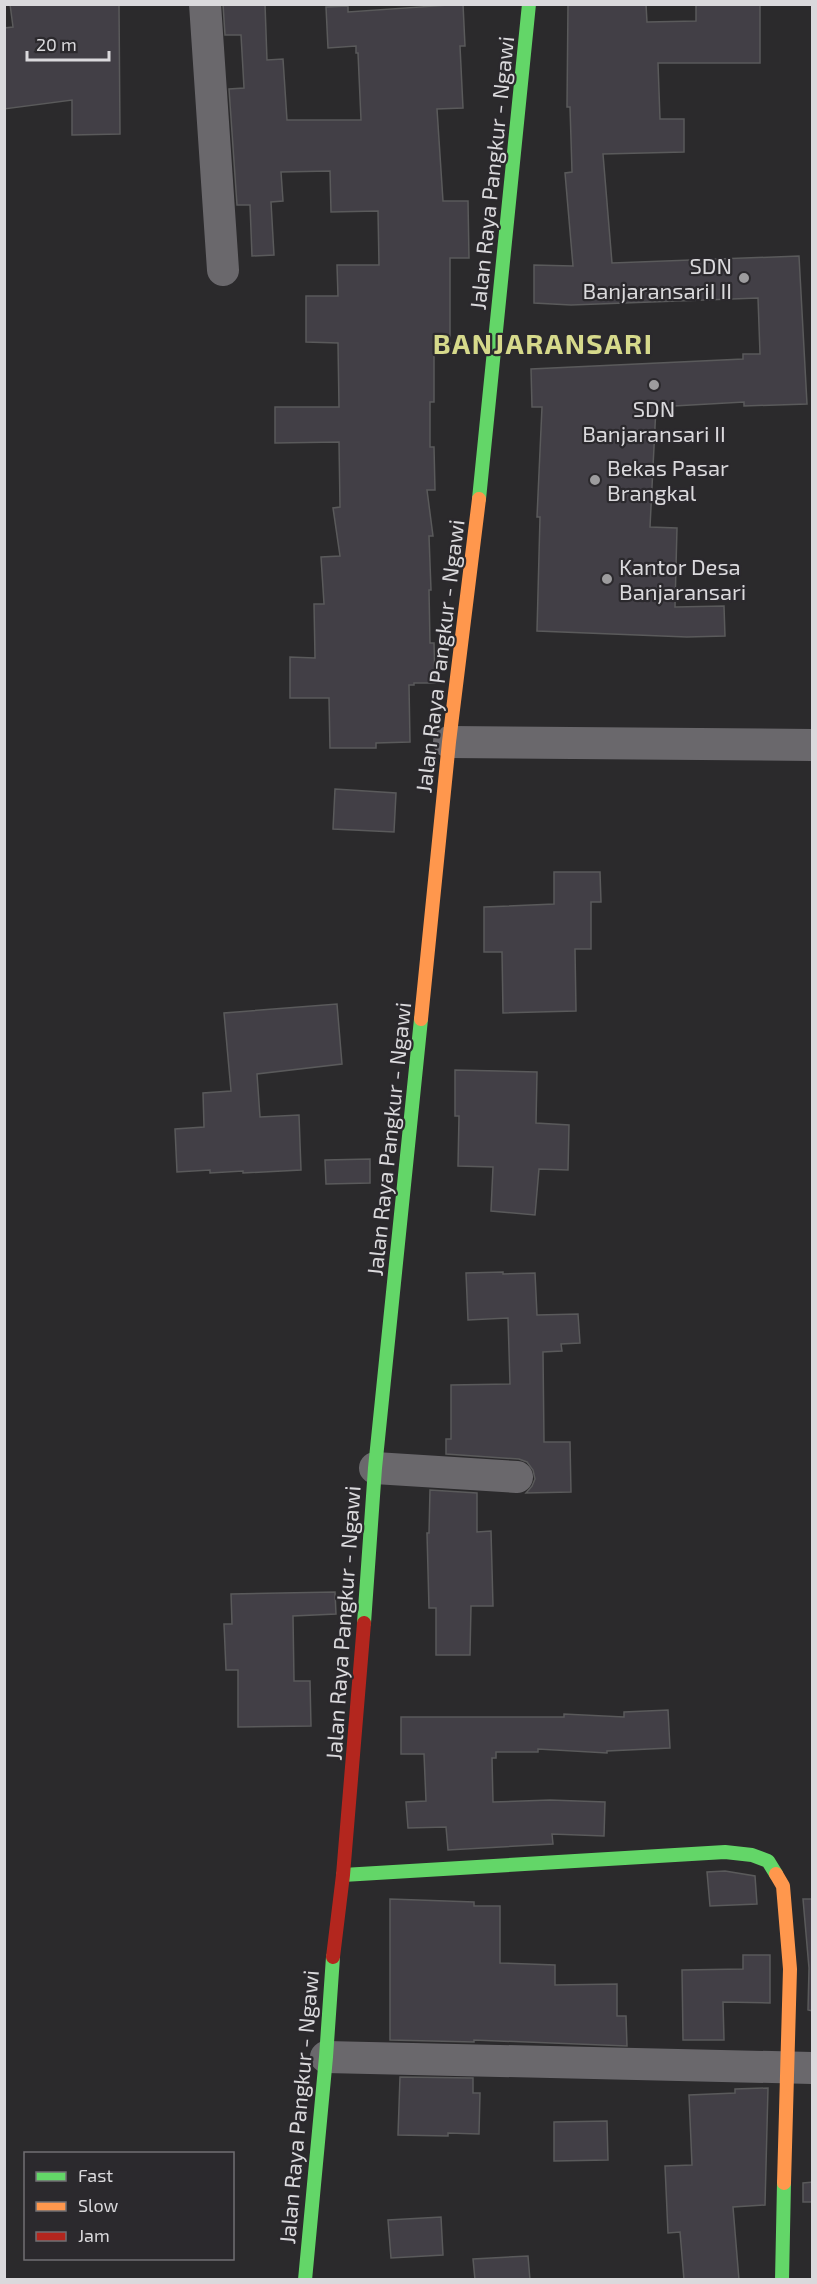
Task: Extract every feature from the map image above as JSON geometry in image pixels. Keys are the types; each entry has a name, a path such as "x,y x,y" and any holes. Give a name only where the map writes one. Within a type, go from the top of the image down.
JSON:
{"main road":[{"name":"Jalan Raya Pangkur - Ngawi","path":"304,2280 326,2057 334,1934 343,1875 375,1468 449,742 484,460 514,134 529,4"},
{"path":"343,1875 725,1852 753,1855 768,1861 783,1886 800,2068 782,2280"}],"street":[{"path":"205,4 223,270"},
{"path":"449,742 813,745"},
{"path":"375,1468 517,1477"},
{"path":"326,2057 800,2068"}],"building":[{"path":"10,4 119,4 120,134 72,135 72,100 4,109 4,28 13,27"},
{"path":"223,4 265,4 267,60 283,59 287,120 361,120 356,46 328,48 326,7 348,6 348,12 463,4 465,46 460,46 463,108 437,109 443,201 468,201 469,258 450,258 450,344 434,344 434,402 430,402 430,447 434,447 435,490 427,490 433,536 429,536 431,590 429,590 430,643 434,643 435,683 409,685 410,742 376,743 376,748 330,748 329,698 290,698 290,657 315,658 314,604 324,604 321,557 340,556 333,508 340,507 339,442 275,443 275,407 339,407 338,343 306,342 306,296 338,296 337,265 379,265 378,211 331,212 330,171 281,172 283,201 271,202 274,255 252,256 250,205 237,205 229,89 244,88 241,35 225,35"},
{"path":"568,4 646,4 647,22 696,21 696,4 760,4 760,63 658,63 660,119 684,119 684,152 603,154 612,263 799,256 807,404 744,406 744,402 656,407 650,527 677,528 675,607 724,606 725,636 687,637 537,631 540,517 537,517 542,407 532,407 531,369 743,359 743,354 760,354 758,298 571,305 534,303 534,265 573,266 565,173 572,172 570,107 567,107"},
{"path":"335,789 396,793 394,832 333,829"},
{"path":"554,872 600,872 601,902 591,902 591,949 575,949 576,1011 503,1013 502,952 484,952 484,907 554,904"},
{"path":"337,1004 342,1064 257,1074 260,1117 299,1115 301,1170 243,1173 243,1171 210,1173 210,1170 177,1172 175,1129 204,1127 203,1093 231,1091 224,1013"},
{"path":"455,1070 537,1072 536,1123 569,1125 568,1170 539,1169 535,1215 491,1211 493,1167 458,1166 459,1116 455,1116"},
{"path":"370,1159 370,1183 326,1184 325,1160"},
{"path":"503,1272 503,1274 535,1273 537,1315 578,1314 580,1343 561,1344 562,1351 543,1352 544,1442 570,1442 571,1492 526,1493 535,1479 533,1470 527,1462 519,1459 446,1454 446,1439 451,1439 451,1385 510,1384 508,1318 468,1320 466,1273"},
{"path":"430,1490 477,1493 477,1532 491,1531 493,1606 471,1606 470,1655 436,1655 436,1608 429,1608 427,1533 429,1533"},
{"path":"335,1592 336,1614 293,1616 294,1681 310,1681 311,1726 238,1727 238,1670 226,1670 224,1624 232,1624 231,1594"},
{"path":"668,1710 670,1748 607,1751 607,1753 538,1749 538,1752 496,1752 496,1758 492,1758 493,1802 550,1800 605,1802 604,1836 552,1834 553,1844 448,1850 446,1827 408,1828 406,1802 426,1801 424,1754 401,1754 401,1717 564,1717 564,1714 624,1717 624,1712"},
{"path":"725,1871 755,1876 757,1904 710,1906 707,1872"},
{"path":"390,1899 474,1902 474,1906 500,1906 500,1963 555,1965 555,1985 617,1984 617,2016 626,2016 627,2046 474,2040 474,2042 390,2040"},
{"path":"803,1899 813,1899 813,2011 808,2010 809,1968"},
{"path":"743,1955 770,1955 770,2003 723,2002 724,2040 683,2040 682,1970 743,1969"},
{"path":"400,2077 473,2078 473,2093 480,2093 479,2134 398,2135"},
{"path":"768,2088 765,2205 733,2207 739,2280 684,2280 680,2232 668,2233 665,2166 692,2165 689,2095 735,2093 735,2089"},
{"path":"607,2121 608,2160 554,2161 554,2122"},
{"path":"813,2182 813,2202 803,2202 803,2183"},
{"path":"441,2217 443,2255 391,2258 388,2220"},
{"path":"528,2256 530,2280 475,2280 473,2259"}],"traffic: fast":[{"path":"479,499 529,4"},
{"path":"364,1623 375,1468 421,1019"},
{"path":"343,1875 725,1852 752,1855 768,1861 776,1874"},
{"path":"305,2280 333,1957"},
{"path":"782,2280 784,2183"}],"traffic: slow":[{"path":"421,1019 449,742 479,499"},
{"path":"776,1874 783,1886 790,1969 784,2183"}],"traffic: jam":[{"path":"333,1957 343,1875 364,1623"}],"place":[{"name":"SDN BanjaransariI II","path":"744,278"},
{"name":"SDN Banjaransari II","path":"654,385"},
{"name":"Bekas Pasar Brangkal","path":"595,480"},
{"name":"Kantor Desa Banjaransari","path":"607,579"}],"district":[{"name":"BANJARANSARI","path":"543,343"}]}
